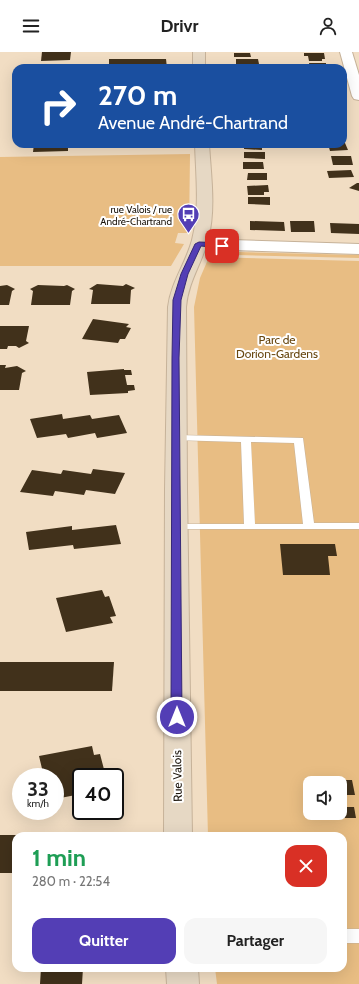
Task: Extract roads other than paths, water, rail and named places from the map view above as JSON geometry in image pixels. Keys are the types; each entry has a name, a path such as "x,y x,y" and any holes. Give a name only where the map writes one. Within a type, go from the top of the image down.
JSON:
{"street":[{"path":"199,52 199,64"},
{"path":"346,52 359,96"},
{"name":"Rue Valois","path":"178,832 176,527 177,300 183,278 199,244 203,216 202,148"},
{"path":"199,244 359,249"},
{"path":"182,972 183,984"}],"lane":[{"path":"176,438 299,440 309,527"},
{"path":"246,439 250,527"},
{"path":"176,527 359,526"},
{"path":"347,936 359,936"}],"place":[{"name":"rue Valois / rue André-Chartrand","path":"188,234"}],"park label":[{"name":"Parc de Dorion-Gardens","path":"277,346"}]}
